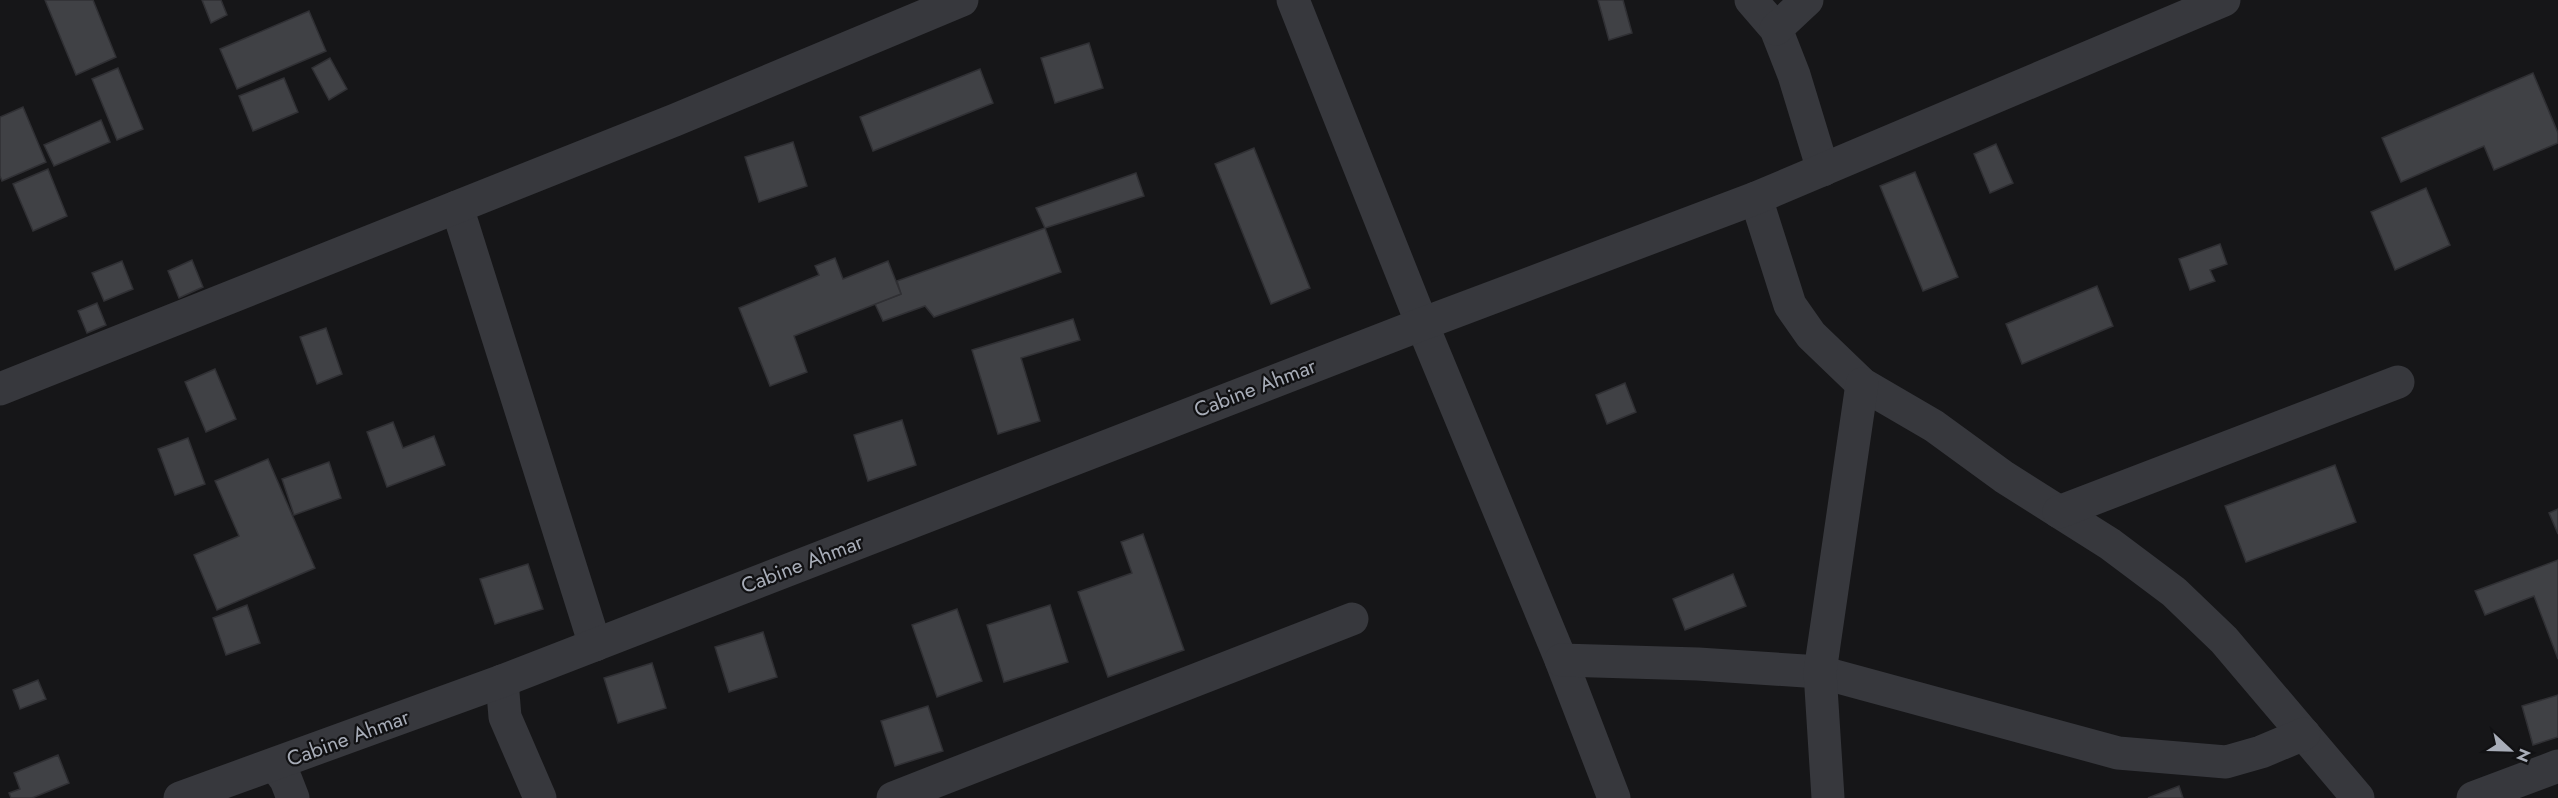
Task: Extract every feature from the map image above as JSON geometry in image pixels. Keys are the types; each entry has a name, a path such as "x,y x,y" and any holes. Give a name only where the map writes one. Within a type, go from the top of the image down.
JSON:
{"street":[{"path":"0,389 675,120 962,0"},
{"path":"1293,0 1422,324 1561,660 1614,798"},
{"path":"1751,0 1776,29 1794,75 1823,170"},
{"path":"1776,29 1807,0"},
{"name":"Cabine Ahmar","path":"180,798 502,681 1422,324 1756,198 2224,0"},
{"path":"1756,198 1790,305 1811,335 1862,384 1934,426 2004,477 2110,544 2174,592 2224,640 2358,798"},
{"path":"457,207 595,645"},
{"path":"2059,512 2398,382"},
{"path":"1828,798 1820,672 1862,384"},
{"path":"893,798 1352,619"},
{"path":"1561,660 1698,664 1820,672 2118,753 2226,762 2260,752 2304,734"},
{"path":"502,681 506,717 540,798"},
{"path":"275,765 286,780 293,798"},
{"path":"2473,798 2558,766"}],"building":[{"path":"45,0 93,0 116,57 76,75"},
{"path":"202,0 221,0 227,15 211,23"},
{"path":"1598,0 1623,0 1632,33 1609,40"},
{"path":"309,11 326,51 237,89 220,49"},
{"path":"1089,43 1103,88 1055,103 1041,58"},
{"path":"330,58 347,89 329,100 312,68"},
{"path":"118,68 143,129 117,140 92,79"},
{"path":"980,69 993,103 873,151 860,117"},
{"path":"2533,73 2558,133 2558,143 2494,170 2484,146 2401,182 2382,138"},
{"path":"284,78 298,112 253,131 239,96"},
{"path":"23,107 46,162 2,181 0,176 0,117"},
{"path":"101,120 110,142 54,166 44,145"},
{"path":"793,142 807,186 759,202 745,157"},
{"path":"1996,144 2013,183 1990,193 1974,154"},
{"path":"1254,148 1310,288 1271,304 1215,164"},
{"path":"48,169 67,216 33,231 13,184"},
{"path":"1915,172 1958,277 1923,291 1880,186"},
{"path":"1136,173 1144,196 1045,228 1036,208"},
{"path":"2426,188 2450,245 2395,270 2371,212"},
{"path":"1045,228 1061,272 934,317 925,306 883,321 875,304 901,294 897,281"},
{"path":"2220,244 2227,264 2210,270 2215,281 2190,290 2179,259"},
{"path":"835,258 843,279 888,261 901,294 794,336 807,372 770,386 739,308 819,275 815,266"},
{"path":"192,260 203,287 179,298 168,271"},
{"path":"122,261 133,289 104,301 92,273"},
{"path":"2097,286 2113,326 2022,364 2006,324"},
{"path":"97,303 106,325 87,333 78,311"},
{"path":"1073,319 1080,340 1021,358 1040,421 998,434 972,350"},
{"path":"326,328 342,374 317,384 300,337"},
{"path":"215,369 236,419 206,432 185,382"},
{"path":"1625,383 1636,412 1607,424 1596,395"},
{"path":"902,420 916,465 868,481 854,435"},
{"path":"393,422 403,448 434,436 445,465 387,487 367,432"},
{"path":"188,438 205,484 175,495 158,449"},
{"path":"268,459 315,568 217,610 194,555 239,536 215,481"},
{"path":"329,462 341,498 294,515 282,479"},
{"path":"2335,465 2356,522 2246,562 2225,506"},
{"path":"2558,509 2558,534 2549,513"},
{"path":"1143,534 1184,650 1108,677 1078,592 1132,573 1121,542"},
{"path":"2558,560 2558,659 2534,596 2485,615 2475,591"},
{"path":"528,564 543,609 495,624 480,579"},
{"path":"1733,574 1746,606 1685,630 1673,599"},
{"path":"247,605 260,643 226,655 213,618"},
{"path":"1050,605 1068,662 1004,682 987,625"},
{"path":"957,609 982,681 937,697 912,625"},
{"path":"763,632 777,677 729,692 715,647"},
{"path":"652,663 666,708 618,723 604,678"},
{"path":"38,680 46,699 20,709 13,690"},
{"path":"2558,695 2558,737 2533,745 2522,706"},
{"path":"928,706 943,751 895,766 881,721"},
{"path":"58,755 69,783 32,798 11,798 9,793 20,789 14,773"},
{"path":"2179,786 2183,798 2148,798"}]}
